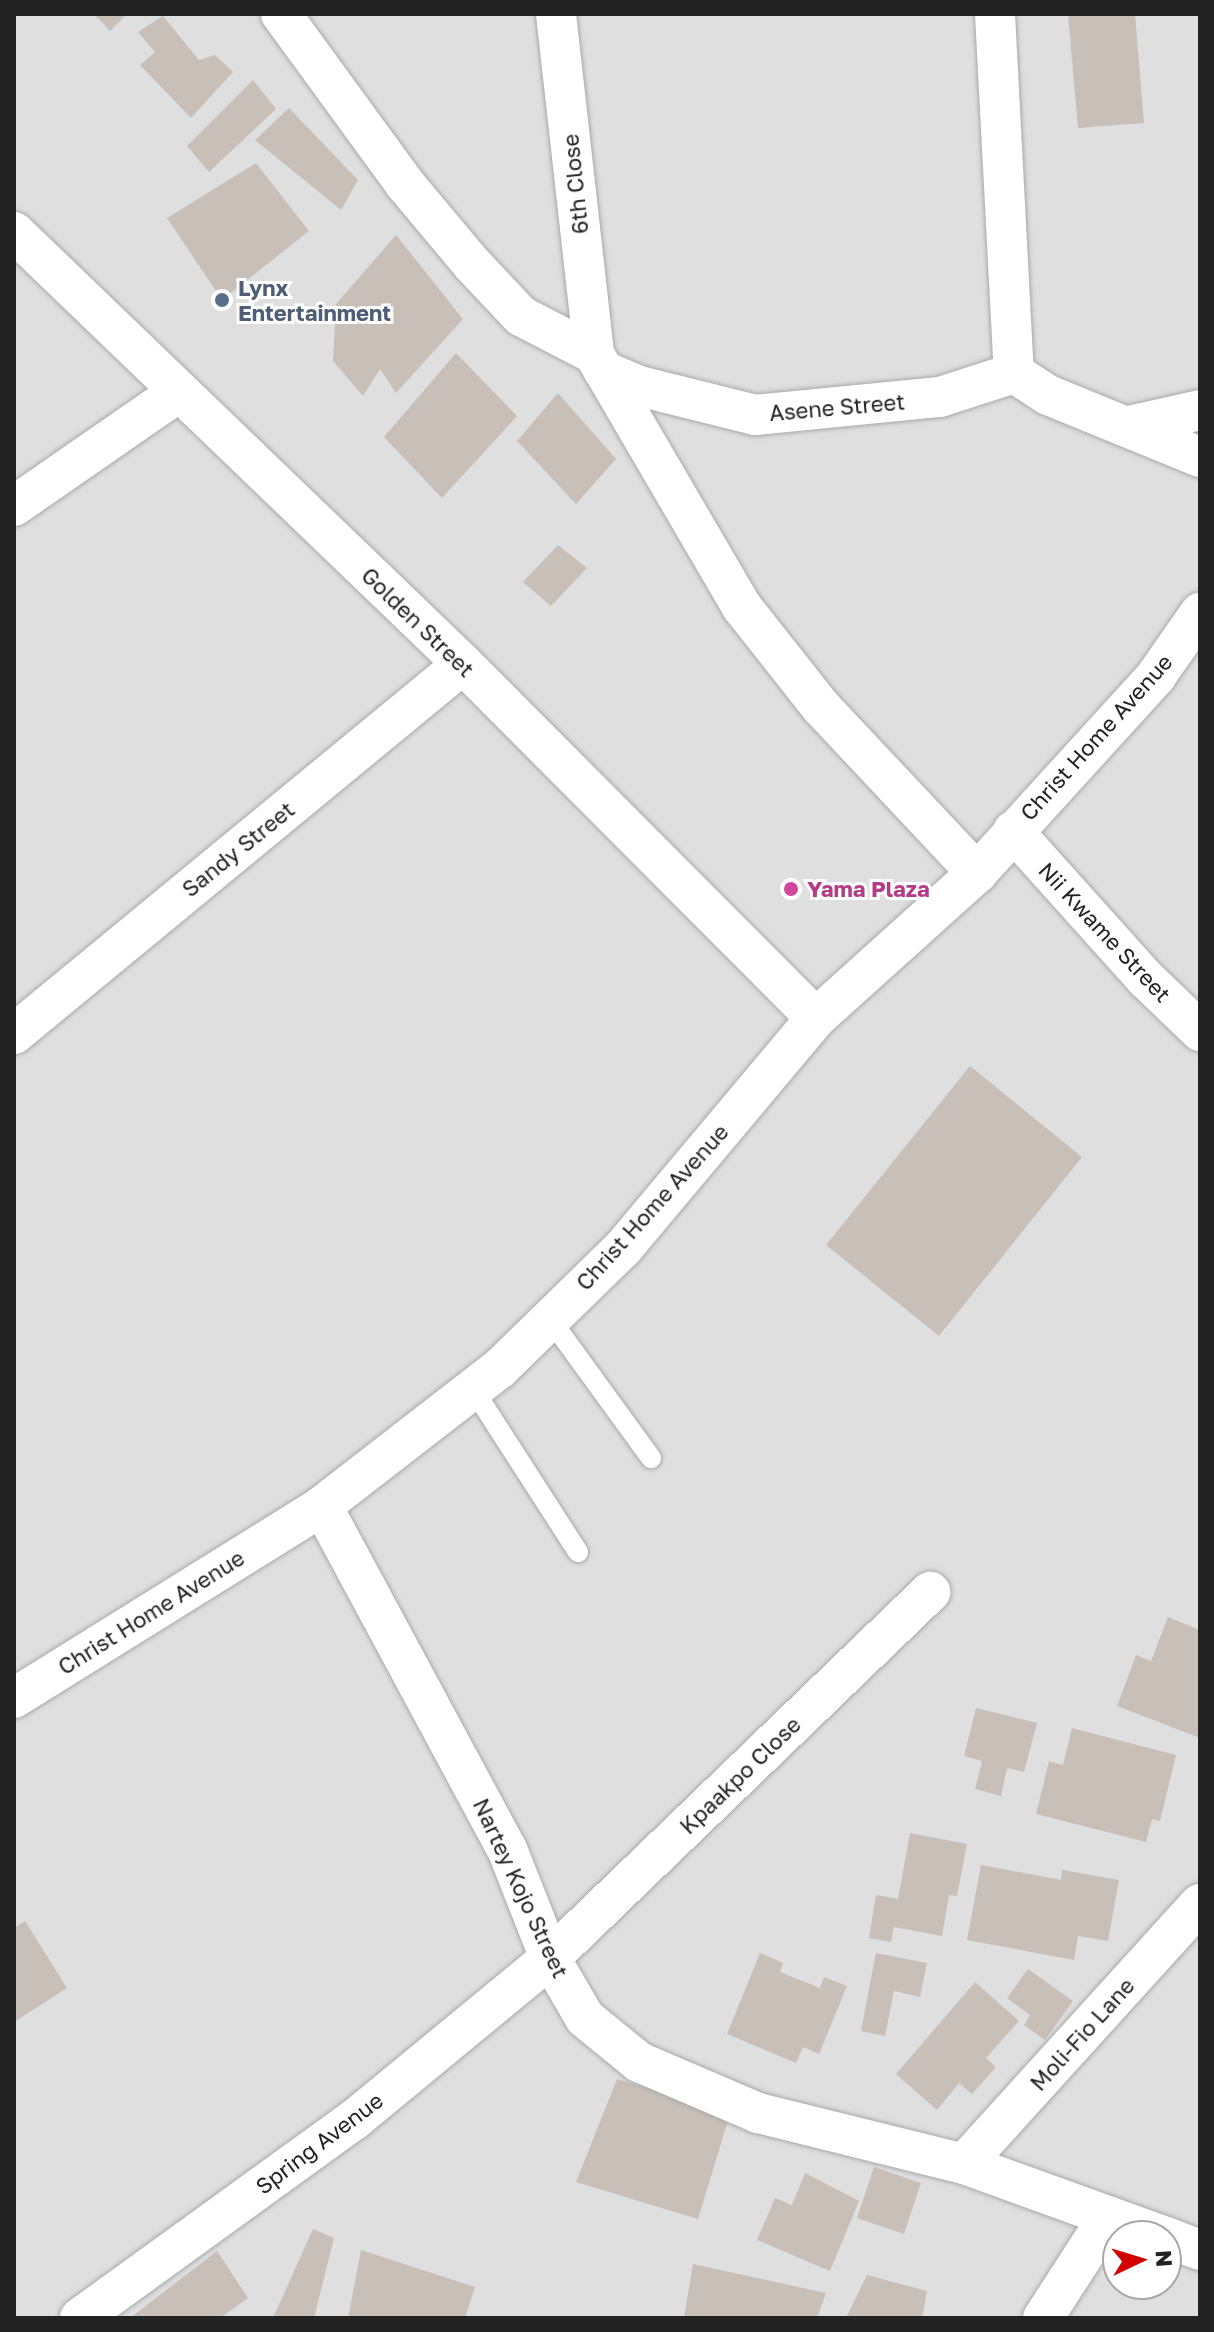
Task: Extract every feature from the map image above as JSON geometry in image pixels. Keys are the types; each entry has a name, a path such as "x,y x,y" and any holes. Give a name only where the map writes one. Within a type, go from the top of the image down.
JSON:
{"street":[{"name":"Asene Street","path":"281,14 405,184 521,316 639,386 755,415 940,397 1014,373"},
{"name":"6th Close","path":"556,14 599,363"},
{"path":"995,14 1014,373 1048,395 1200,457"},
{"name":"Golden Street","path":"14,232 177,393 463,664 816,1018"},
{"path":"599,363 742,607 821,707 977,873"},
{"path":"14,506 177,393"},
{"path":"1129,426 1200,410"},
{"name":"Christ Home Avenue","path":"14,1698 322,1506 473,1389 550,1319 623,1248 816,1018 977,873 1156,676 1200,613"},
{"name":"Sandy Street","path":"14,1034 463,664"},
{"name":"Nii Kwame Street","path":"1013,831 1146,979 1200,1031"},
{"name":"Nartey Kojo Street","path":"322,1506 507,1849 550,1958 585,2018 639,2062 758,2113 964,2164 1119,2220"},
{"name":"Kpaakpo Close","path":"550,1958 930,1592"},
{"name":"Moli-Fio Lane","path":"964,2164 1200,1904"},
{"name":"Spring Avenue","path":"80,2318 355,2119 550,1958"},
{"path":"1043,2318 1109,2216"}],"lane":[{"path":"550,1319 651,1458"},
{"path":"473,1389 578,1552"}],"shaded area":[{"path":"14,14 1200,14 1200,2318 14,2318"}],"building":[{"path":"94,14 127,14 110,31"},
{"path":"1068,14 1135,14 1144,123 1078,128"},
{"path":"163,16 199,60 215,55 233,72 191,118 140,65 155,52 138,32"},
{"path":"253,80 276,109 209,172 187,146"},
{"path":"289,108 358,180 341,210 255,140"},
{"path":"256,163 309,231 222,300 167,218"},
{"path":"396,235 463,319 396,393 380,369 363,396 333,361 336,304"},
{"path":"456,353 517,416 442,498 384,437"},
{"path":"558,393 616,459 576,504 517,441"},
{"path":"558,545 587,568 551,606 523,582"},
{"path":"970,1066 1082,1157 939,1336 826,1245"},
{"path":"1168,1617 1200,1630 1200,1738 1117,1706 1136,1655 1151,1661"},
{"path":"976,1708 1037,1723 1024,1772 1007,1768 1001,1796 975,1789 982,1761 964,1756"},
{"path":"1072,1728 1176,1755 1160,1821 1152,1819 1146,1842 1036,1814 1049,1761 1063,1765"},
{"path":"910,1833 967,1844 957,1896 949,1895 942,1936 894,1927 891,1942 869,1938 876,1895 898,1899"},
{"path":"981,1865 1061,1880 1062,1870 1119,1880 1108,1941 1078,1936 1074,1960 967,1940"},
{"path":"25,1921 67,1988 14,2022 14,1928"},
{"path":"760,1953 783,1963 780,1972 820,1988 824,1977 847,1986 819,2054 803,2047 796,2063 727,2034"},
{"path":"876,1953 927,1963 920,1997 894,1991 885,2036 861,2031"},
{"path":"1028,1969 1073,2001 1045,2040 1024,2025 1030,2015 1007,1998"},
{"path":"975,1982 1019,2021 986,2058 996,2067 972,2094 959,2083 937,2110 896,2074"},
{"path":"617,2079 730,2114 698,2219 576,2182"},
{"path":"874,2167 921,2183 904,2234 857,2218"},
{"path":"805,2173 859,2201 830,2271 757,2240 775,2198 792,2205"},
{"path":"313,2229 334,2238 314,2318 273,2318"},
{"path":"361,2250 475,2287 465,2318 348,2318"},
{"path":"217,2251 248,2298 220,2318 130,2318"},
{"path":"693,2264 826,2293 817,2318 684,2318"},
{"path":"867,2275 927,2291 922,2318 846,2318"}],"place":[{"name":"Lynx Entertainment","path":"222,300"},
{"name":"Yama Plaza","path":"791,889"}]}
